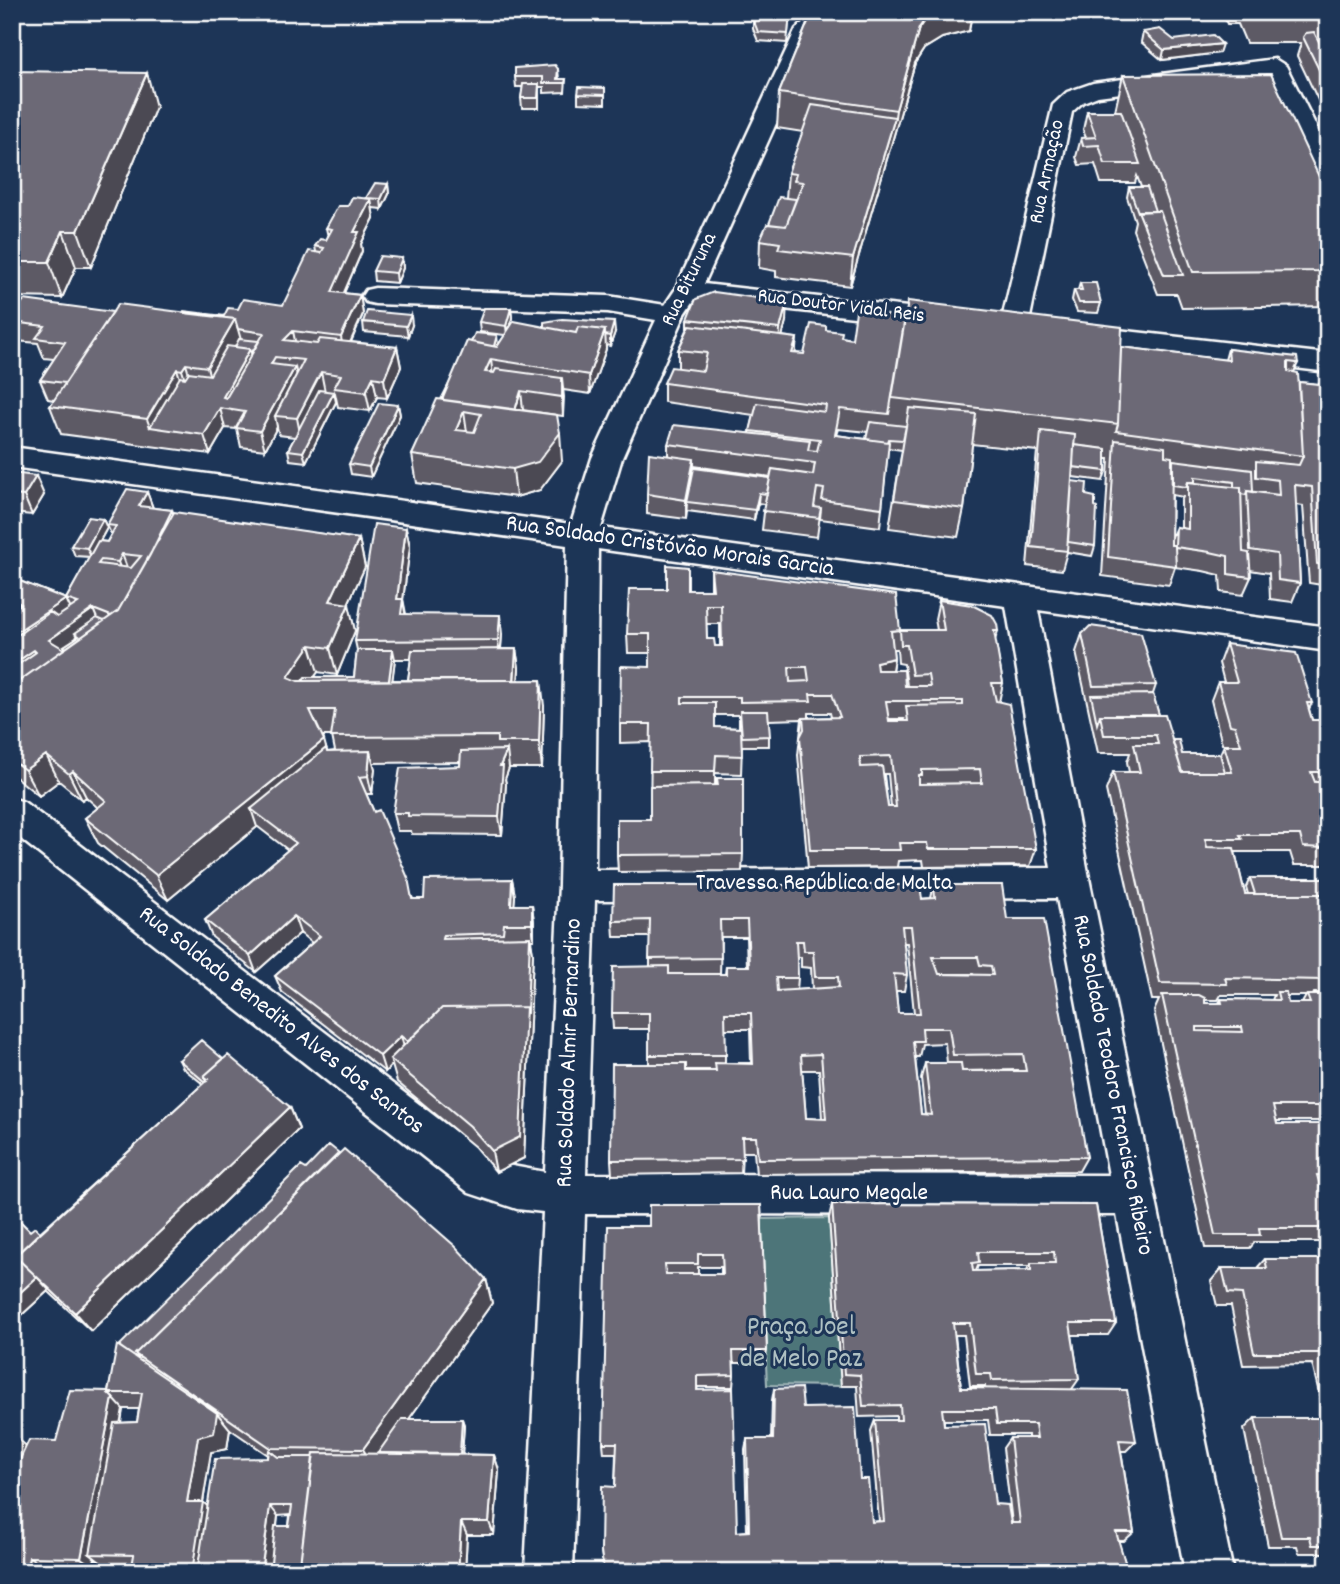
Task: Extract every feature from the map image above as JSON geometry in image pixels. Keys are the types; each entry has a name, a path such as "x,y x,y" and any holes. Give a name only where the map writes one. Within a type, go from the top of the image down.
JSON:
{"street":[{"name":"Rua Bituruna","path":"583,535 607,458 672,314 688,289 807,30 828,12"},
{"name":"Rua Armação","path":"1014,327 1061,110 1074,97 1093,90 1275,66 1328,175"},
{"name":"Rua Doutor Vidal Reis","path":"688,289 1328,363"},
{"path":"375,296 608,304 672,314"},
{"name":"Rua Soldado Cristóvão Morais Garcia","path":"12,457 1328,639"},
{"name":"Rua Soldado Almir Bernardino","path":"550,1572 577,884 583,535"},
{"name":"Rua Soldado Teodoro Francisco Ribeiro","path":"1020,597 1072,883 1209,1572"},
{"name":"Rua Soldado Benedito Alves dos Santos","path":"12,812 484,1179 517,1189 565,1194"},
{"name":"Travessa República de Malta","path":"577,884 1072,883"},
{"name":"Rua Lauro Megale","path":"565,1194 1134,1195"}],"green space":[{"name":"Praça Joel de Melo Paz","path":"829,1218 841,1386 767,1385 759,1219"}],"building":[{"path":"771,12 790,12 788,34 758,32 753,19 770,20"},
{"path":"812,12 932,12 919,28 896,110 779,93"},
{"path":"1229,12 1240,12 1241,15 1230,15"},
{"path":"1252,12 1299,12 1301,16 1254,16"},
{"path":"1160,29 1174,40 1213,35 1222,44 1164,50 1143,32"},
{"path":"1314,32 1328,59 1328,88 1303,37 1306,33"},
{"path":"555,65 558,69 557,79 566,79 565,83 543,83 543,77 515,77 515,68"},
{"path":"12,71 147,73 78,231 63,231 49,262 12,262"},
{"path":"1271,74 1328,196 1328,271 1193,272 1123,75"},
{"path":"523,84 539,84 538,98 521,98"},
{"path":"579,87 605,88 605,95 578,94"},
{"path":"812,105 895,117 853,258 778,249 780,243 760,240 767,224 786,226 803,182 794,181 796,174 788,173"},
{"path":"1087,111 1121,111 1140,164 1105,164 1099,145 1083,146 1081,138 1096,137"},
{"path":"375,183 388,184 381,199 366,198"},
{"path":"1129,187 1147,187 1155,211 1138,212"},
{"path":"352,197 371,199 354,232 359,232 332,292 360,295 341,337 293,331 284,340 317,344 320,339 397,347 384,379 373,377 366,392 334,388 341,375 321,372 297,418 275,416 304,360 275,357 271,364 295,367 260,431 236,428 245,412 220,408 204,435 150,427 180,377 185,378 189,372 210,375 227,346 250,349 223,397 226,398 264,333 238,329 235,319 183,313 184,311 224,316 228,308 238,309 243,299 283,305 309,251 321,253 324,248 315,246 320,239 326,240 332,229 326,228 338,206 348,206"},
{"path":"779,197 796,199 786,226 769,224"},
{"path":"1138,211 1160,211 1183,275 1164,275"},
{"path":"380,256 402,258 396,273 373,271"},
{"path":"1080,283 1096,283 1101,303 1079,303 1074,290 1082,290"},
{"path":"714,292 787,302 780,329 688,319 696,299"},
{"path":"24,300 113,312 65,383 40,380 65,342 36,338 45,326 12,322 12,316"},
{"path":"908,301 1122,327 1118,424 892,398"},
{"path":"118,304 235,319 207,367 186,364 182,370 177,369 147,419 50,406"},
{"path":"484,308 511,308 506,326 479,322"},
{"path":"367,311 411,315 406,326 363,322"},
{"path":"856,311 905,317 889,414 840,409 835,435 889,442 882,508 822,500 824,489 817,488 814,507 821,508 819,518 763,511 772,469 813,475 815,463 668,444 674,425 810,440 808,450 817,451 820,439 750,431 757,403 825,412 826,405 664,383 671,367 703,371 707,353 678,350 690,325 797,338 792,353 804,354 811,324 826,326 826,330 842,332 841,337 852,339"},
{"path":"562,319 614,322 610,336 605,335 605,330 578,327 576,333 544,327 544,322"},
{"path":"514,321 576,333 578,327 605,330 589,375 491,359 485,372 494,373 496,369 562,378 562,397 521,391 515,410 442,400 467,341 497,347"},
{"path":"475,333 497,335 494,346 497,347 471,342"},
{"path":"239,339 259,341 251,352 250,349 235,347"},
{"path":"1121,347 1229,360 1228,349 1297,357 1298,363 1288,362 1288,371 1298,373 1303,456 1116,431"},
{"path":"1299,382 1328,385 1328,566 1317,564 1312,487 1295,485 1300,583 1278,580 1277,554 1250,550 1247,491 1279,495 1278,480 1256,477 1256,461 1299,465 1303,456"},
{"path":"319,390 334,392 303,452 288,450"},
{"path":"437,399 557,415 560,433 538,462 513,469 412,455","holes":["464,411 481,414 474,432 456,430"]},
{"path":"379,403 398,405 369,467 349,464"},
{"path":"909,408 976,414 964,509 894,500"},
{"path":"870,422 906,426 903,440 889,439 888,442 866,439"},
{"path":"1041,431 1075,435 1067,551 1031,547"},
{"path":"1115,440 1165,447 1165,456 1172,457 1171,545 1175,545 1176,527 1188,529 1188,482 1241,488 1243,552 1249,553 1251,577 1228,574 1228,556 1175,547 1176,566 1108,557"},
{"path":"1074,445 1106,449 1106,471 1073,467"},
{"path":"649,453 694,459 686,500 647,494"},
{"path":"1173,460 1252,470 1253,492 1241,494 1241,488 1234,488 1234,482 1195,477 1195,482 1188,482 1186,487 1173,485"},
{"path":"694,468 770,478 767,494 759,493 755,510 687,502"},
{"path":"12,473 36,476 24,496 12,495"},
{"path":"1072,481 1087,483 1086,495 1095,497 1095,546 1068,542"},
{"path":"127,489 147,492 139,506 172,510 118,611 111,616 93,609 49,640 64,649 12,686 12,669 36,652 34,650 12,665 12,639 50,612 57,617 78,603 66,599 98,541 107,542 116,526 107,525","holes":["122,554 141,556 131,568 98,564 101,560 118,562"]},
{"path":"174,512 359,539 330,601 349,604 330,648 310,645 288,677 298,681 541,680 539,742 497,742 497,736 331,737 335,710 310,710 324,740 156,875 85,818 106,801 73,771 69,774 46,755 25,770 12,760 12,686 118,611"},
{"path":"88,517 103,519 87,548 71,546"},
{"path":"374,524 406,528 397,599 403,599 401,614 500,615 498,640 355,641"},
{"path":"667,565 688,567 688,590 713,590 711,570 896,595 900,630 944,630 939,600 972,605 992,615 997,624 998,631 994,631 1003,683 992,683 996,701 1009,704 1036,849 928,849 927,843 899,843 900,850 810,850 800,737 804,729 803,718 840,717 832,694 810,694 811,701 740,702 740,697 682,697 682,703 715,703 715,727 741,728 742,756 716,755 715,771 650,771 651,724 620,724 621,666 650,667 650,634 627,634 629,589 667,589","holes":["706,605 721,605 722,646 715,646 714,639 707,639","900,630 901,645 907,645 912,675 928,674 930,686 905,686 904,670 877,670 876,662 894,658 891,631","789,667 807,667 809,681 790,682","886,701 963,701 963,705 906,706 908,721 889,721","891,756 896,807 888,807 882,766 861,767 860,757","980,769 982,783 919,784 919,775 922,775 922,770"]},
{"path":"12,578 66,599 12,635 12,610 21,604 12,599"},
{"path":"97,618 104,621 66,648 64,646 79,636 75,633"},
{"path":"1090,626 1141,633 1156,685 1093,686 1082,634"},
{"path":"1226,644 1296,653 1312,703 1307,703 1312,720 1328,720 1328,772 1311,772 1315,782 1328,782 1328,848 1303,847 1300,835 1240,835 1242,839 1205,839 1207,847 1234,848 1245,894 1328,894 1328,977 1322,976 1323,980 1225,978 1227,984 1160,983 1113,772 1140,772 1134,744 1158,744 1156,735 1104,735 1100,715 1165,715 1182,772 1232,772 1224,745 1241,745 1235,726 1230,725 1218,682 1237,682"},
{"path":"516,649 514,680 408,680 412,650"},
{"path":"357,650 393,650 389,680 302,681 305,677 354,677"},
{"path":"1153,694 1159,715 1100,715 1097,724 1091,695"},
{"path":"740,711 768,711 770,736 742,737"},
{"path":"1172,740 1179,740 1182,754 1220,754 1225,772 1182,772"},
{"path":"326,748 327,752 370,751 368,776 359,777 374,812 379,810 408,878 412,899 424,899 425,880 512,879 511,905 532,905 532,924 504,924 503,933 443,935 442,939 530,937 527,1014 526,1007 442,1008 408,1042 401,1036 380,1056 275,976 320,936 294,916 250,956 205,920 296,843 251,809"},
{"path":"507,750 500,766 503,766 499,817 408,816 408,813 393,813 400,768 460,766 461,751"},
{"path":"717,778 743,778 743,854 617,855 617,819 650,819 650,786 718,785"},
{"path":"1250,878 1328,878 1328,894 1255,894"},
{"path":"614,885 920,885 922,899 935,898 934,885 1002,885 1007,919 1044,919 1087,1157 758,1159 756,1137 742,1137 743,1159 611,1160 612,1064 686,1064 686,1071 716,1071 715,1063 753,1064 751,1013 725,1013 726,1055 649,1055 649,1013 612,1013 613,967 669,966 669,974 726,974 726,966 749,966 747,920 720,920 721,958 649,959 650,920 613,921","holes":["902,926 911,926 920,1013 898,1013 894,974 907,975","796,941 803,941 804,951 813,951 815,977 838,977 839,987 777,991 776,978 798,978","933,957 978,957 980,965 991,966 993,975 939,974","922,1028 949,1028 953,1055 1023,1054 1026,1071 962,1071 961,1063 925,1063 931,1115 921,1114 913,1041 923,1041","821,1054 826,1119 806,1118 801,1055"]},
{"path":"1277,992 1286,992 1288,1003 1310,1003 1307,995 1320,995 1321,999 1328,999 1328,1106 1273,1106 1277,1124 1328,1124 1328,1175 1317,1175 1328,1213 1328,1228 1259,1228 1260,1235 1215,1235 1162,995 1199,995 1205,998 1205,1003 1222,1003 1221,999 1279,1000","holes":["1197,1027 1242,1027 1243,1032 1197,1031"]},
{"path":"526,1007 520,1137 492,1151 470,1126 390,1059 442,1008"},
{"path":"201,1040 223,1059 204,1076 207,1081 205,1082 179,1060"},
{"path":"228,1055 290,1107 75,1313 15,1256 208,1079 204,1076"},
{"path":"329,1145 339,1153 135,1354 139,1360 119,1346 301,1166 306,1169"},
{"path":"344,1149 455,1246 486,1279 363,1449 271,1448 135,1354"},
{"path":"832,1204 1096,1205 1116,1323 1070,1323 1079,1379 992,1380 991,1374 976,1374 970,1323 953,1323 961,1388 1127,1390 1136,1441 1119,1440 1134,1532 1116,1532 1128,1572 607,1572 603,1566 601,1551 602,1486 615,1487 617,1443 603,1443 608,1226 649,1226 649,1205 761,1205 767,1351 733,1351 734,1375 697,1376 697,1390 733,1389 737,1532 749,1531 747,1439 773,1439 774,1389 801,1388 803,1408 855,1407 860,1479 868,1479 872,1522 884,1521 875,1420 901,1420 900,1405 863,1406 860,1375 844,1374","holes":["978,1252 1054,1252 1055,1263 1031,1263 1031,1270 973,1271 972,1263 979,1262","698,1254 722,1254 723,1274 666,1274 665,1264 698,1264","942,1409 995,1409 997,1424 1035,1424 1037,1438 1010,1438 1020,1523 1011,1523 1008,1505 995,1504 985,1424 944,1425"]},
{"path":"12,1213 30,1231 35,1227 40,1232 16,1257 12,1254"},
{"path":"1265,1259 1328,1259 1328,1328 1320,1328 1328,1353 1328,1367 1324,1353 1254,1353 1242,1294 1228,1293 1222,1268 1267,1268"},
{"path":"19,1260 37,1277 12,1300 12,1265"},
{"path":"117,1345 217,1413 214,1433 198,1437 187,1502 203,1502 192,1572 131,1572 134,1555 90,1554 114,1423 137,1422 142,1393 108,1393"},
{"path":"70,1390 108,1391 113,1398 81,1558 29,1557 26,1572 12,1572 12,1476 29,1440 56,1441"},
{"path":"1255,1418 1328,1418 1328,1545 1312,1545 1310,1537 1281,1537"},
{"path":"402,1419 462,1419 460,1454 378,1453"},
{"path":"12,1438 18,1439 12,1450"},
{"path":"269,1450 278,1457 313,1457 299,1572 270,1572 275,1526 289,1526 292,1506 270,1506 261,1572 197,1572 215,1459 268,1458"},
{"path":"314,1453 494,1455 489,1522 461,1522 458,1572 299,1572"}]}
